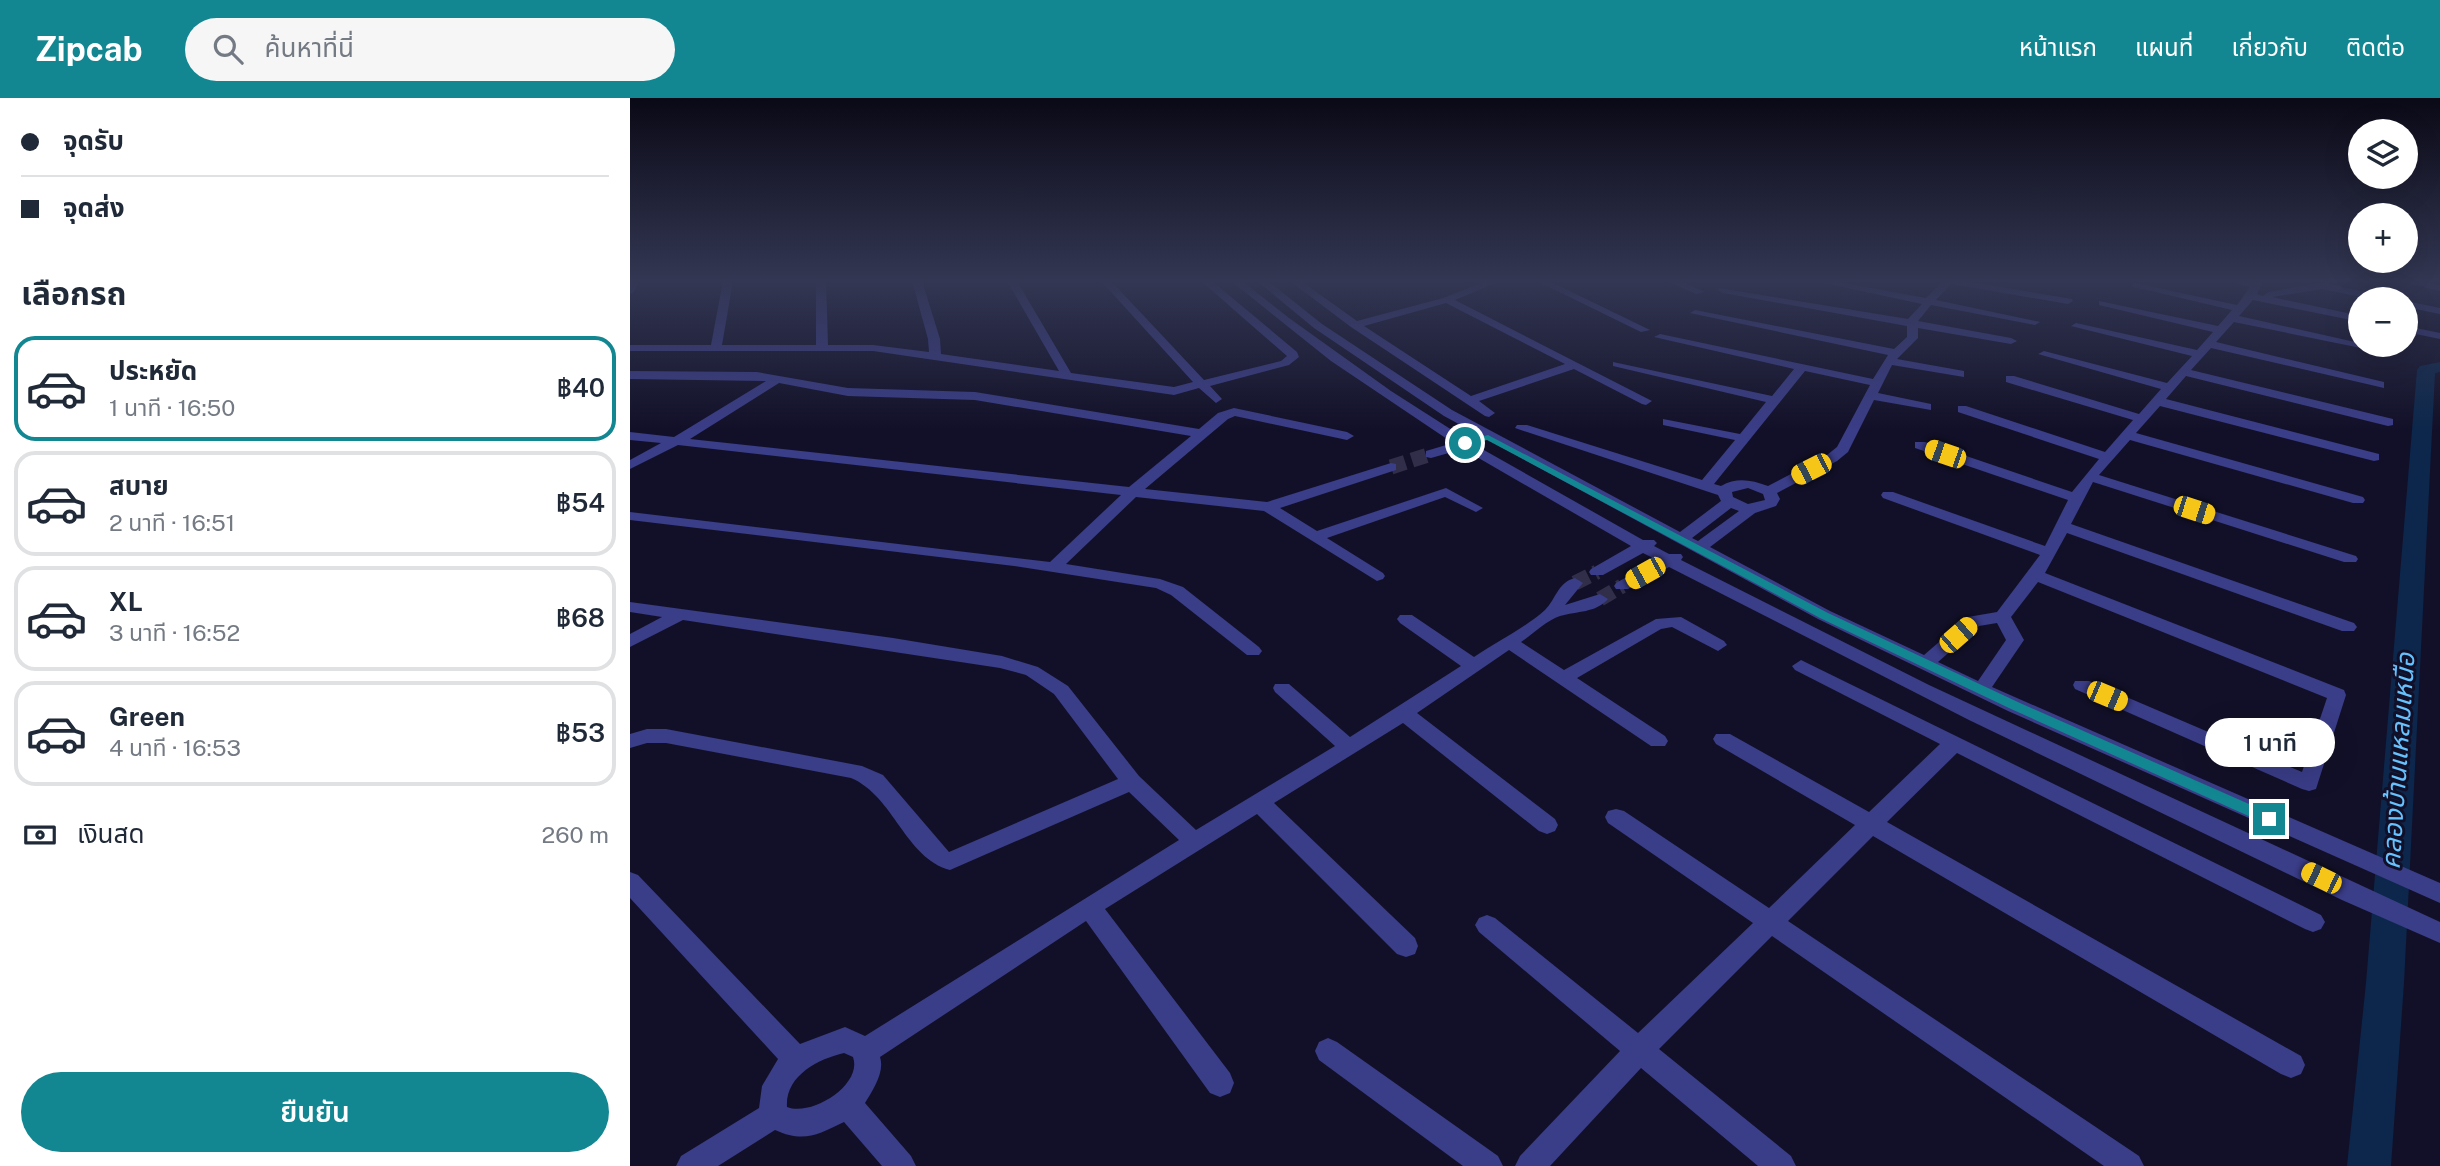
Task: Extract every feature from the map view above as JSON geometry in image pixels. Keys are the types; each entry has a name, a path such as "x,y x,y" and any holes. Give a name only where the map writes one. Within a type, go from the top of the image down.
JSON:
{"street":[{"path":"716,348 719,331"},
{"path":"822,331 822,347"},
{"path":"932,331 935,356"},
{"path":"1041,331 1067,376"},
{"path":"1150,331 1216,399"},
{"path":"630,348 873,348 1174,391 1285,363 1293,357 1293,354 1265,331"},
{"path":"1295,331 1392,399 1642,546 1743,601 1958,708 2436,931"},
{"path":"1324,331 1415,393 1488,437 1824,615 1981,690 2437,892"},
{"path":"1364,331 1489,413"},
{"path":"1507,331 1646,401"},
{"path":"1774,331 1959,374"},
{"path":"1769,491 1832,458 1843,449 1891,357 1912,338 1913,331"},
{"path":"1952,331 2011,341"},
{"path":"2103,331 2380,385"},
{"path":"1926,663 1974,621 2002,617 2036,575 2076,498 2090,477 2219,331"},
{"path":"2302,331 2348,342"},
{"path":"2418,331 2440,336"},
{"path":"1660,337 1801,367 1927,407"},
{"path":"2044,354 2169,388"},
{"path":"1617,364 1773,400"},
{"path":"1470,400 1574,365"},
{"path":"1705,485 1801,367"},
{"path":"2183,372 2388,422"},
{"path":"630,375 714,374 778,379 848,392 975,396 1203,434"},
{"path":"630,465 678,440 778,379"},
{"path":"2010,379 2142,419"},
{"path":"2157,401 2374,457"},
{"path":"1962,409 2108,457"},
{"path":"1055,566 1131,493 1223,416 1234,412 1347,436"},
{"path":"1668,422 1742,438"},
{"path":"1522,428 1705,485 1752,508"},
{"path":"2127,435 2358,500"},
{"path":"630,436 1268,506 1391,467"},
{"path":"1431,454 1488,437"},
{"path":"1920,445 2076,498"},
{"path":"2090,477 2350,559"},
{"path":"1597,572 1642,546 1684,542 1752,508 1771,503 1773,499 1769,491 1756,485 1741,484 1729,487 1728,497 1684,542 1669,560 1622,586"},
{"path":"1318,536 1446,492 1476,508"},
{"path":"1888,495 2049,553"},
{"path":"1268,506 1377,576"},
{"path":"630,516 1055,566 1128,578 1177,591 1253,652"},
{"path":"2061,526 2348,627"},
{"path":"2036,575 2337,695 2309,783 2082,685"},
{"path":"1553,612 1562,595 1575,583"},
{"path":"867,1050 1089,907 1404,713 1553,612 1583,607 1600,599"},
{"path":"630,607 893,644 1002,662 1032,671 1061,690 1132,782 1195,842"},
{"path":"630,641 681,614"},
{"path":"1981,690 2015,640 2002,617"},
{"path":"1406,619 1474,666"},
{"path":"1563,678 1656,624 1675,621 1718,645"},
{"path":"1509,642 1658,741"},
{"path":"1801,666 2313,922"},
{"path":"1282,688 1349,747"},
{"path":"1404,713 1548,825"},
{"path":"630,741 647,736 666,736 855,771 876,779 939,858 950,861 1132,782"},
{"path":"1723,739 2291,1065"},
{"path":"1530,1166 1639,1050 1954,743"},
{"path":"1259,802 1406,946"},
{"path":"1616,817 2129,1166"},
{"path":"630,882 797,1060"},
{"path":"1089,907 1220,1083"},
{"path":"1487,925 1781,1166"},
{"path":"845,1040 858,1042 867,1050 870,1061 867,1074 846,1104 813,1123 796,1125 783,1122 774,1115 771,1103 774,1088 797,1060 812,1049 845,1040"},
{"path":"1328,1051 1488,1166"},
{"path":"846,1104 901,1166"},
{"path":"691,1166 774,1115"}],"waterway":[{"name":"คลองบ้านแหลมเหนือ","path":"2369,1166 2385,983 2426,370 2440,367"}],"tunnel":[{"path":"1391,467 1431,454"},
{"path":"1575,583 1597,572"},
{"path":"1600,599 1622,586"}],"route":[{"path":"1465,443 1488,437 1824,615 2015,706 2269,819"}]}
